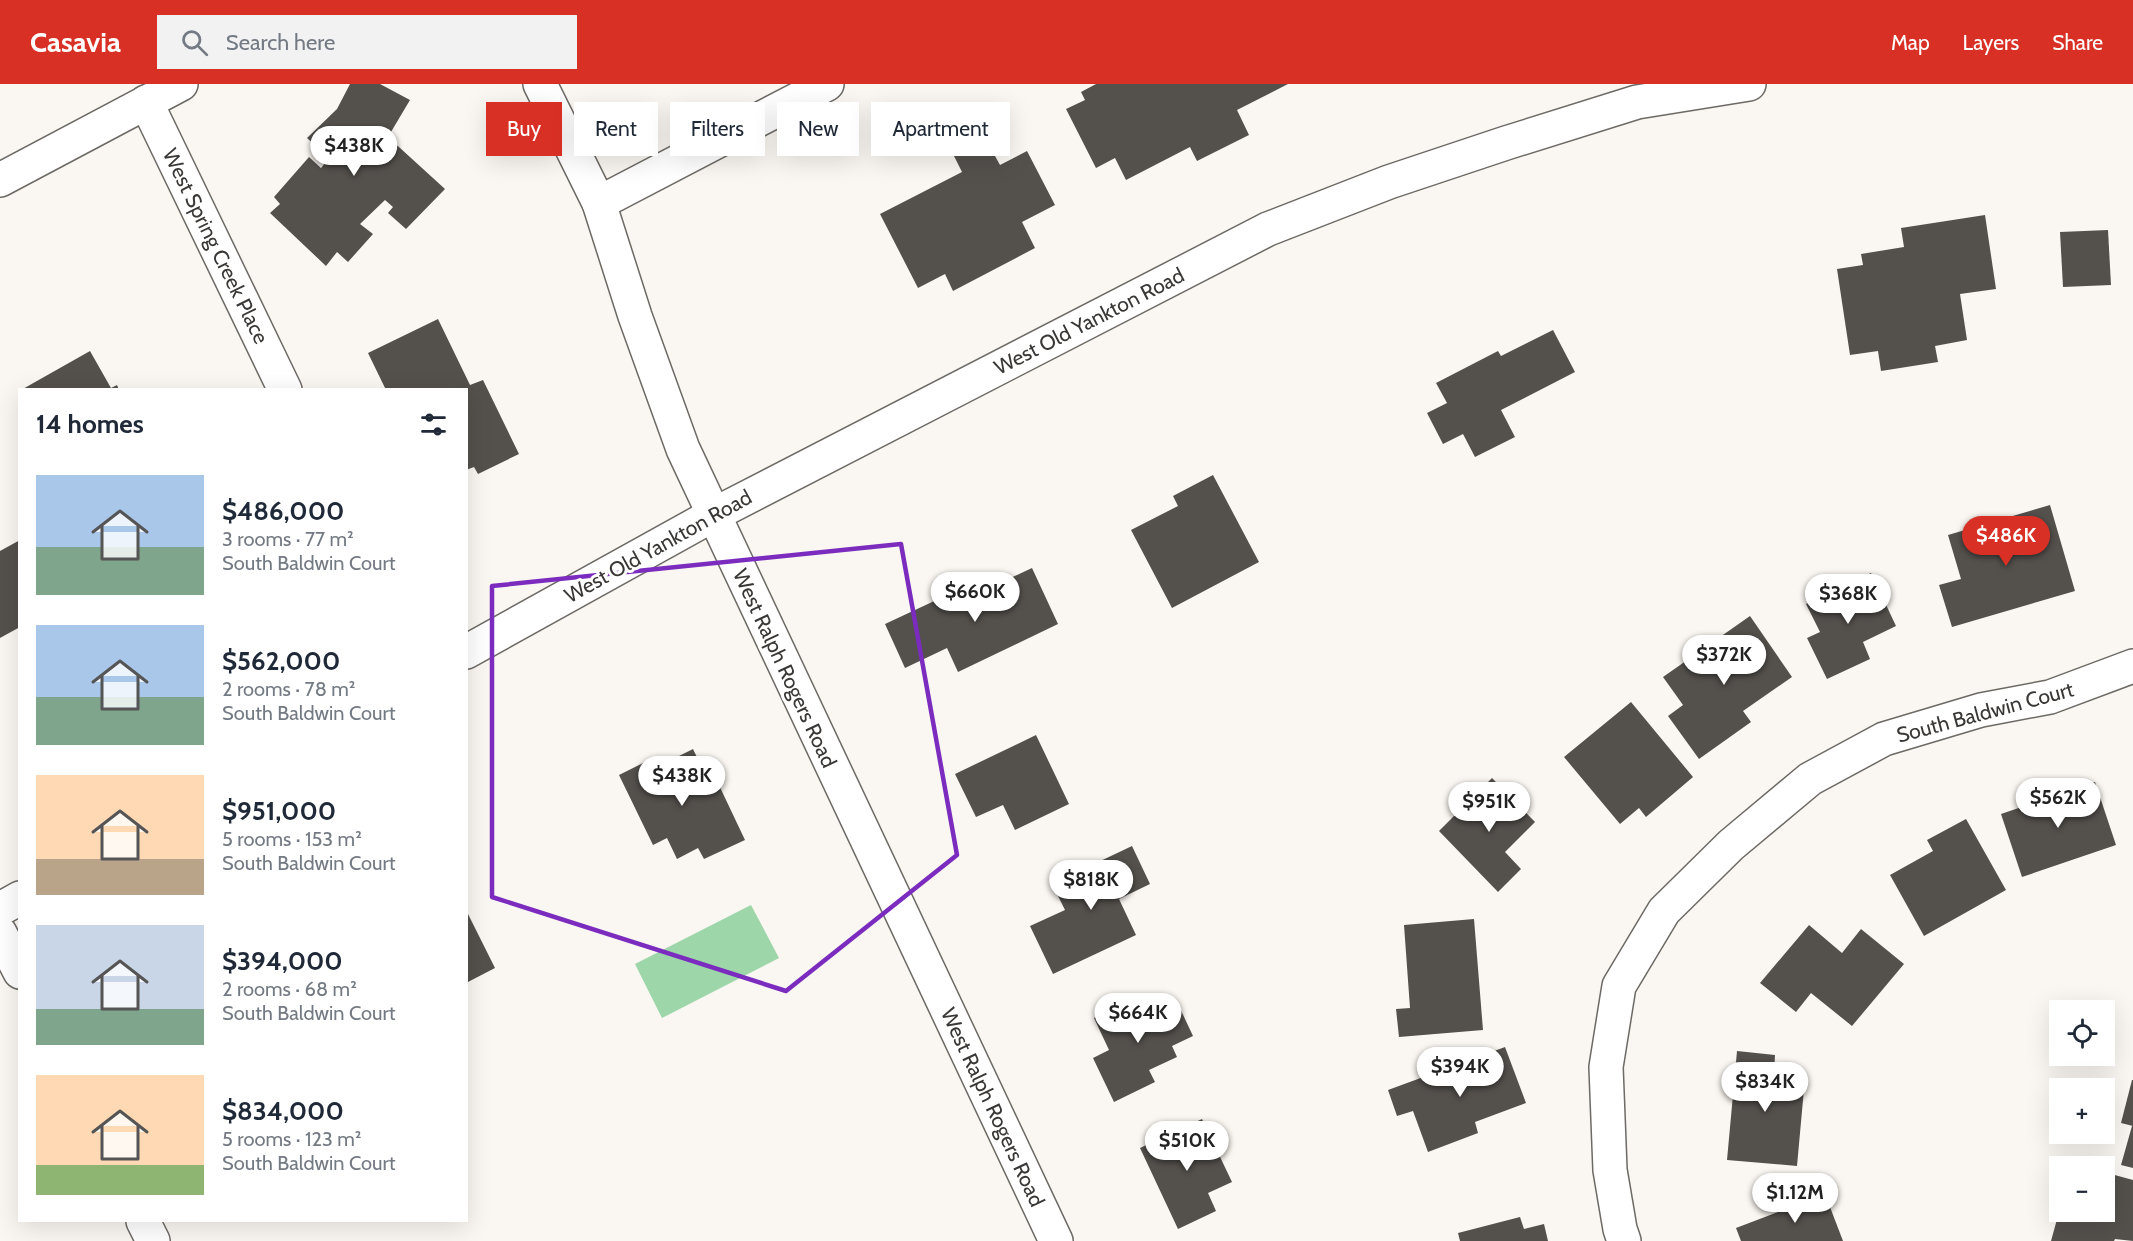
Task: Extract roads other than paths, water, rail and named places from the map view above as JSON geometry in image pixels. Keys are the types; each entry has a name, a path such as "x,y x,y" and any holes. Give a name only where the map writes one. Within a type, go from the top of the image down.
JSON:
{"street":[{"path":"0,180 181,84"},
{"name":"West Ralph Rogers Road","path":"540,84 599,202 635,316 683,449 1056,1241"},
{"path":"599,202 827,84"},
{"name":"West Old Yankton Road","path":"468,651 713,515 1268,229 1389,182 1506,142 1637,102 1749,84"},
{"name":"West Spring Creek Place","path":"146,102 284,388"},
{"name":"South Baldwin Court","path":"1624,1241 1611,1170 1606,1067 1619,986 1664,911 1731,844 1810,779 1884,739 1981,710 2050,697 2133,666"},
{"path":"0,909 18,899"},
{"path":"0,933 18,968"},
{"path":"144,1222 153,1241"}]}
